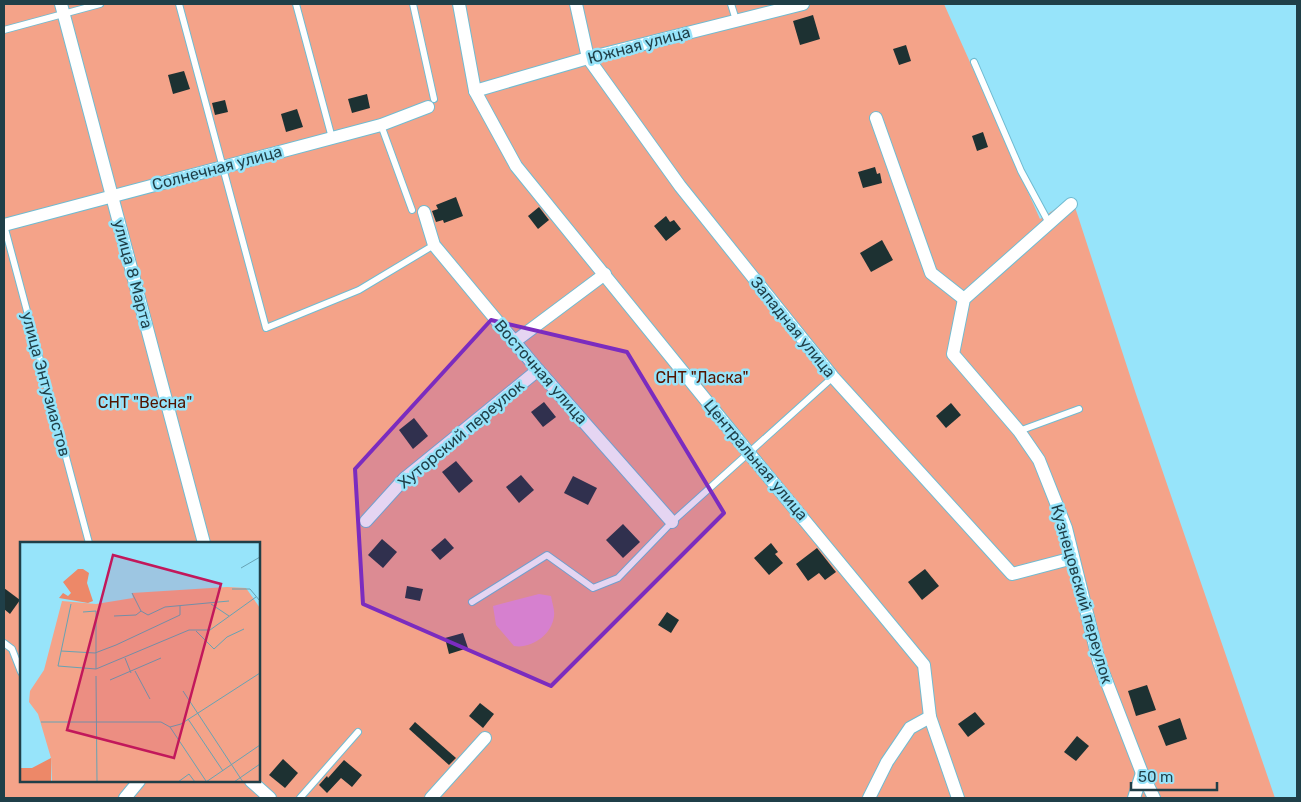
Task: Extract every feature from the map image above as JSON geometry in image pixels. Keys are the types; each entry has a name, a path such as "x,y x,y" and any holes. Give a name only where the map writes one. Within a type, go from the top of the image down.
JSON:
{"street":[{"name":"Центральная улица","path":"459,4 475,91 516,166 924,665 930,718 958,798"},
{"name":"Западная улица","path":"576,4 588,58 680,186 833,377 1012,574 1073,558"},
{"name":"Южная улица","path":"475,91 588,58 803,4"},
{"name":"улица 8 Марта","path":"63,9 204,542"},
{"name":"Солнечная улица","path":"4,225 381,125 431,103"},
{"path":"876,118 931,272 964,299 1071,204"},
{"name":"Восточная улица","path":"418,211 434,246 538,370 672,522"},
{"path":"514,342 605,274"},
{"name":"Кузнецовский переулок","path":"964,299 953,354 1019,431 1039,460 1066,528 1099,662 1142,774 1154,798"},
{"name":"Хуторский переулок","path":"366,521 404,479 538,370"},
{"path":"869,798 886,762 910,728 930,718"},
{"path":"431,798 485,738"},
{"path":"1134,798 1142,774"},
{"path":"124,798 139,782"},
{"path":"252,782 270,798"}],"lane":[{"path":"4,30 63,9 100,4"},
{"path":"179,4 266,328 359,290 434,246"},
{"path":"296,4 332,138"},
{"path":"413,4 431,103"},
{"path":"731,4 736,20"},
{"path":"974,62 1022,171 1049,223"},
{"path":"381,125 418,211"},
{"name":"улица Энтузиастов","path":"4,225 89,542"},
{"path":"472,602 547,555 593,588 618,578 672,522 833,377"},
{"path":"1019,431 1079,409"},
{"path":"4,643 12,649 20,669"},
{"path":"300,798 358,732"}],"highlighted area":[{"path":"491,320 627,352 724,513 551,686 363,604 355,469"}],"green space":[{"name":"СНТ \"Ласка\"","path":"4,4 944,4 1040,219 1072,198 1136,394 1275,798 4,798"}],"shaded area":[{"path":"539,594 551,596 554,611 552,623 545,635 534,643 514,646 496,625 493,606"}],"building":[{"path":"813,15 820,39 800,45 793,21"},
{"path":"906,45 911,61 899,65 893,49"},
{"path":"184,71 190,89 173,94 168,75"},
{"path":"367,94 370,108 352,113 348,99"},
{"path":"225,100 228,112 215,115 212,103"},
{"path":"297,109 303,127 286,132 281,114"},
{"path":"983,132 988,147 977,151 972,136"},
{"path":"875,167 877,174 880,173 882,183 863,188 858,172"},
{"path":"456,197 463,216 444,223 443,220 436,222 432,211 438,209 436,205"},
{"path":"539,207 549,220 538,229 528,216"},
{"path":"666,216 670,222 674,220 681,229 666,241 654,226"},
{"path":"882,240 893,260 871,272 860,253"},
{"path":"544,402 556,417 543,427 531,412"},
{"path":"951,403 961,415 946,428 936,416"},
{"path":"414,418 428,436 413,449 399,430"},
{"path":"456,461 473,481 459,493 442,472"},
{"path":"521,475 534,490 519,503 506,487"},
{"path":"573,476 597,488 588,505 564,493"},
{"path":"623,524 640,542 623,558 606,540"},
{"path":"445,538 454,548 440,560 431,550"},
{"path":"382,539 397,552 383,568 368,555"},
{"path":"771,543 778,552 775,554 783,563 769,575 754,558"},
{"path":"817,548 836,572 825,580 819,573 808,581 796,564"},
{"path":"925,569 939,586 922,600 908,582"},
{"path":"407,586 423,589 420,601 405,598"},
{"path":"4,588 20,600 10,614 4,609"},
{"path":"667,612 679,620 671,633 658,625"},
{"path":"463,633 468,648 449,654 445,638"},
{"path":"1147,685 1156,710 1136,716 1128,691"},
{"path":"480,703 494,714 483,728 469,716"},
{"path":"975,712 985,724 968,737 958,724"},
{"path":"1180,718 1187,739 1166,746 1158,726"},
{"path":"415,722 456,758 449,765 409,729"},
{"path":"1077,736 1089,746 1076,761 1064,752"},
{"path":"283,759 298,773 285,788 269,775"},
{"path":"344,760 362,775 352,787 341,778 327,793 319,785"}],"park label":[{"name":"СНТ \"Весна\"","path":"145,402"}]}
